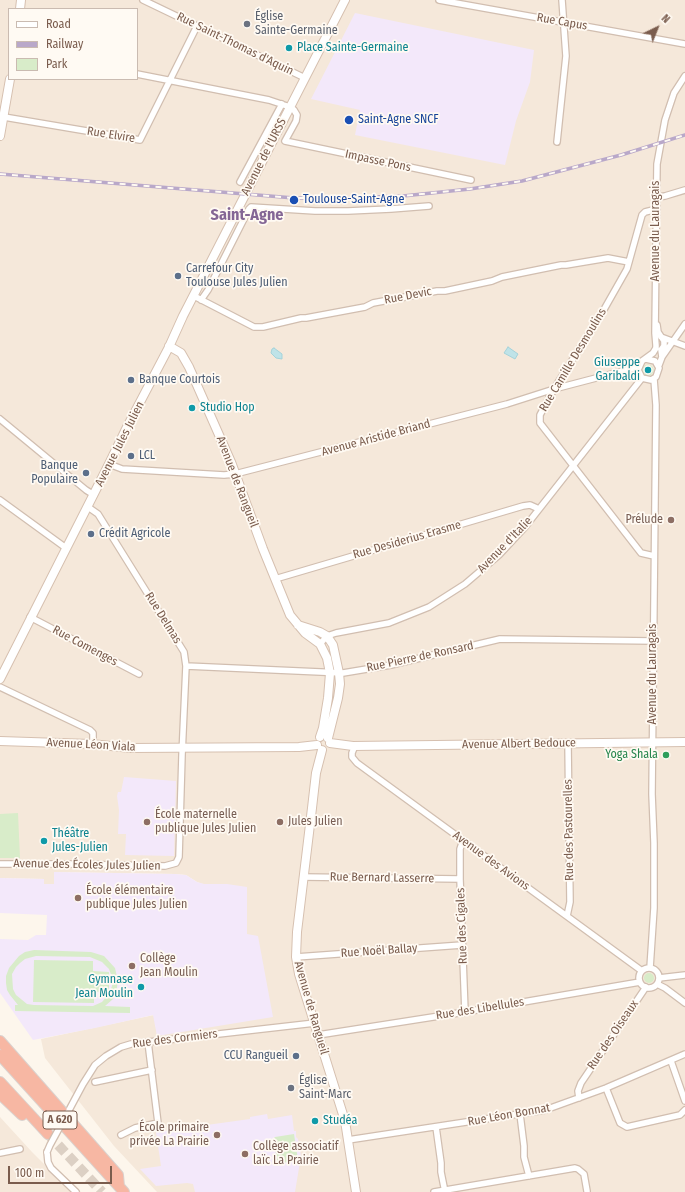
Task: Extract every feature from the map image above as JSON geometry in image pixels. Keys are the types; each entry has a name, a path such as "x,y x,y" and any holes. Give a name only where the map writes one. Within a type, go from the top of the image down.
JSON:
{"highway":[{"path":"0,1041 118,1175 122,1189"},
{"name":"A 620","path":"0,1055 122,1189"},
{"name":"A 620","path":"0,1082 48,1134 42,1134 0,1094"}],"street":[{"name":"Rue Saint-Thomas d'Aquin","path":"143,0 305,78"},
{"name":"Avenue de l'URSS","path":"238,208 346,0"},
{"name":"Rue Capus","path":"439,0 685,44"},
{"path":"557,142 566,56 562,0"},
{"name":"Rue Elvire","path":"4,116 140,140 197,26"},
{"path":"138,74 269,100 290,107"},
{"name":"Avenue du Lauragais","path":"656,348 654,333 656,320 657,164 665,120 674,93 685,76"},
{"path":"0,136 10,80"},
{"name":"Avenue de l'URSS","path":"240,182 282,104"},
{"name":"Avenue de l'URSS","path":"285,140 296,121 297,115 290,107"},
{"name":"Impasse Pons","path":"285,140 471,180"},
{"path":"657,196 666,196 685,190"},
{"name":"Avenue Jules Julien","path":"197,298 208,290 251,207 315,211 348,211 429,206"},
{"name":"Avenue Jules Julien","path":"0,679 127,427 169,346 197,298 238,208"},
{"name":"Rue Camille Desmoulins","path":"654,556 641,553 540,423 540,415 554,389 623,277 629,262 642,215 652,209 657,209"},
{"name":"Rue Devic","path":"197,298 254,327 263,327 301,318 366,307 373,303 387,300 437,291 445,291 561,265 608,258 629,262"},
{"name":"Avenue du Lauragais","path":"656,320 658,332 666,340"},
{"path":"666,340 662,357 658,365 658,374 654,379 648,380 642,378 638,373 638,367 642,362 651,356 656,348 666,340 678,332 685,324"},
{"path":"666,340 685,346"},
{"path":"662,357 661,350 666,340"},
{"name":"Avenue de Rangueil","path":"169,346 178,351 185,358 236,474 290,615 305,633 320,644 327,658 330,673 323,728 324,744"},
{"path":"646,359 655,361 658,365"},
{"name":"Avenue Aristide Briand","path":"109,464 122,469 224,475 236,474 507,404 554,389 638,367"},
{"name":"Avenue d'Italie","path":"327,636 389,623 434,604 465,584 499,554 524,528 642,378"},
{"name":"Avenue du Lauragais","path":"650,968 654,908 652,794 656,406 654,379"},
{"path":"0,420 94,495"},
{"path":"0,500 66,548"},
{"name":"Rue Desiderius Erasme","path":"275,579 523,506 530,505 539,509"},
{"name":"Rue Delmas","path":"88,507 98,514 184,652 186,666 182,747"},
{"name":"Rue Comenges","path":"30,617 139,674"},
{"path":"296,624 320,632 327,636 320,644"},
{"name":"Avenue de Rangueil","path":"327,636 334,646 340,684 338,698 316,773 303,876 296,957 299,974 339,1099 348,1140 356,1192"},
{"name":"Rue Pierre de Ronsard","path":"186,666 339,673 390,665 500,639 653,641"},
{"path":"0,687 90,730 93,733 93,741 91,744"},
{"name":"Avenue Léon Viala","path":"0,741 91,744 126,748 182,747"},
{"name":"Avenue Albert Bedouce","path":"182,747 299,747 324,744 355,746 685,742"},
{"name":"Rue des Pastourelles","path":"568,743 570,902 568,916"},
{"name":"Avenue des Avions","path":"355,746 352,757 357,762 642,971"},
{"name":"Avenue des Écoles Jules Julien","path":"0,864 165,866 176,863 179,857 182,747"},
{"name":"Rue des Cigales","path":"463,840 460,849 460,879 465,1012"},
{"name":"Rue Bernard Lasserre","path":"303,876 460,879"},
{"name":"Rue Noël Ballay","path":"296,957 462,945"},
{"path":"650,968 656,970 659,978 656,984 651,987 646,987 640,982 640,976 642,971 650,968"},
{"path":"659,978 685,975"},
{"name":"Rue des Libellules","path":"318,1034 465,1012 640,982"},
{"path":"656,984 665,988 685,1003"},
{"name":"Rue des Oiseaux","path":"579,1098 578,1091 581,1083 646,987"},
{"name":"Rue des Cormiers","path":"76,1192 51,1168 48,1162 47,1152 91,1070 101,1059 121,1047 131,1044 315,1023"},
{"path":"121,1135 135,1128 158,1123 148,1042"},
{"name":"Rue Léon Bonnat","path":"348,1140 549,1109 671,1062 685,1054"},
{"path":"671,1062 685,1101"},
{"path":"95,1082 152,1070"},
{"name":"Rue des Oiseaux","path":"581,1083 587,1095"},
{"path":"606,1088 620,1123 627,1127 680,1115 685,1110"},
{"path":"520,1114 524,1157 529,1176"},
{"path":"436,1127 444,1191"},
{"path":"0,1153 20,1149"},
{"path":"434,1192 575,1168 578,1168 584,1174 587,1191"}],"shaded area":[{"path":"0,0 685,0 685,1192 157,1192 114,1146 45,1058 41,1039 154,1015 157,1035 247,934 247,899 197,882 186,875 55,872 54,884 44,884 44,879 0,878"},
{"path":"355,13 534,50 530,82 516,121 505,165 355,135 360,110 311,99"},
{"name":"École maternelle publique Jules Julien","path":"124,777 176,781 174,856 125,855 126,834 118,834 119,810 117,796 118,792 121,792"},
{"name":"Collège Jean Moulin","path":"54,872 175,874 186,875 197,882 204,884 227,884 247,887 247,934 258,936 273,1017 157,1036 153,1015 33,1040 0,993 0,939 28,940 36,935 46,935 47,915 0,913 0,878 44,879 44,884 54,884"},
{"name":"Collège associatif laïc La Prairie","path":"267,1114 268,1119 292,1115 294,1131 296,1131 301,1156 295,1192 195,1192 193,1184 187,1183 156,1186 140,1169 161,1166 156,1132 250,1119 250,1117"},
{"path":"0,1117 32,1152 72,1192 0,1192"}],"green space":[{"path":"646,365 650,365 652,366 652,374 646,375 643,372 643,368"},
{"path":"18,813 20,858 0,858 0,814"},
{"path":"34,950 91,952 104,956 115,968 118,981 116,993 113,999 105,1006 130,1007 130,1013 15,1011 15,1005 18,1005 7,990 6,976 9,968 19,956 25,952","holes":["36,956 90,957 102,962 109,969 113,980 109,994 102,1002 93,1006 27,1004 16,995 13,989 12,974 16,967 25,959"]},
{"path":"34,960 93,961 93,971 109,972 109,992 94,992 94,1003 33,1002"},
{"path":"647,973 651,973 653,974 653,982 647,983 644,980 644,976"},
{"path":"294,1134 298,1160 278,1164 273,1139 275,1137"}],"water":[{"path":"508,347 518,354 515,359 504,353"},
{"path":"274,348 282,354 282,359 276,358 271,353 272,349"}],"tunnel":[{"path":"48,1134 102,1192"}],"railway":[{"path":"0,174 294,198 403,196 470,189 522,181 621,155 685,135"}],"place":[{"name":"Église Sainte-Germaine","path":"247,24"},
{"name":"Place Sainte-Germaine","path":"289,48"},
{"name":"Saint-Agne SNCF","path":"349,120"},
{"name":"Toulouse-Saint-Agne","path":"294,200"},
{"name":"Carrefour City Toulouse Jules Julien","path":"178,276"},
{"name":"Giuseppe Garibaldi","path":"648,370"},
{"name":"Banque Courtois","path":"131,380"},
{"name":"Studio Hop","path":"192,408"},
{"name":"LCL","path":"131,456"},
{"name":"Banque Populaire","path":"86,473"},
{"name":"Prélude","path":"671,520"},
{"name":"Crédit Agricole","path":"91,534"},
{"name":"Yoga Shala","path":"666,755"},
{"name":"École maternelle publique Jules Julien","path":"147,822"},
{"name":"Jules Julien","path":"280,822"},
{"name":"Théâtre Jules-Julien","path":"44,841"},
{"name":"École élémentaire publique Jules Julien","path":"78,898"},
{"name":"Collège Jean Moulin","path":"132,966"},
{"name":"Gymnase Jean Moulin","path":"141,987"},
{"name":"CCU Rangueil","path":"296,1056"},
{"name":"Église Saint-Marc","path":"291,1088"},
{"name":"Studéa","path":"315,1121"},
{"name":"École primaire privée La Prairie","path":"217,1135"},
{"name":"Collège associatif laïc La Prairie","path":"245,1154"}],"district":[{"name":"Saint-Agne","path":"247,216"}]}
